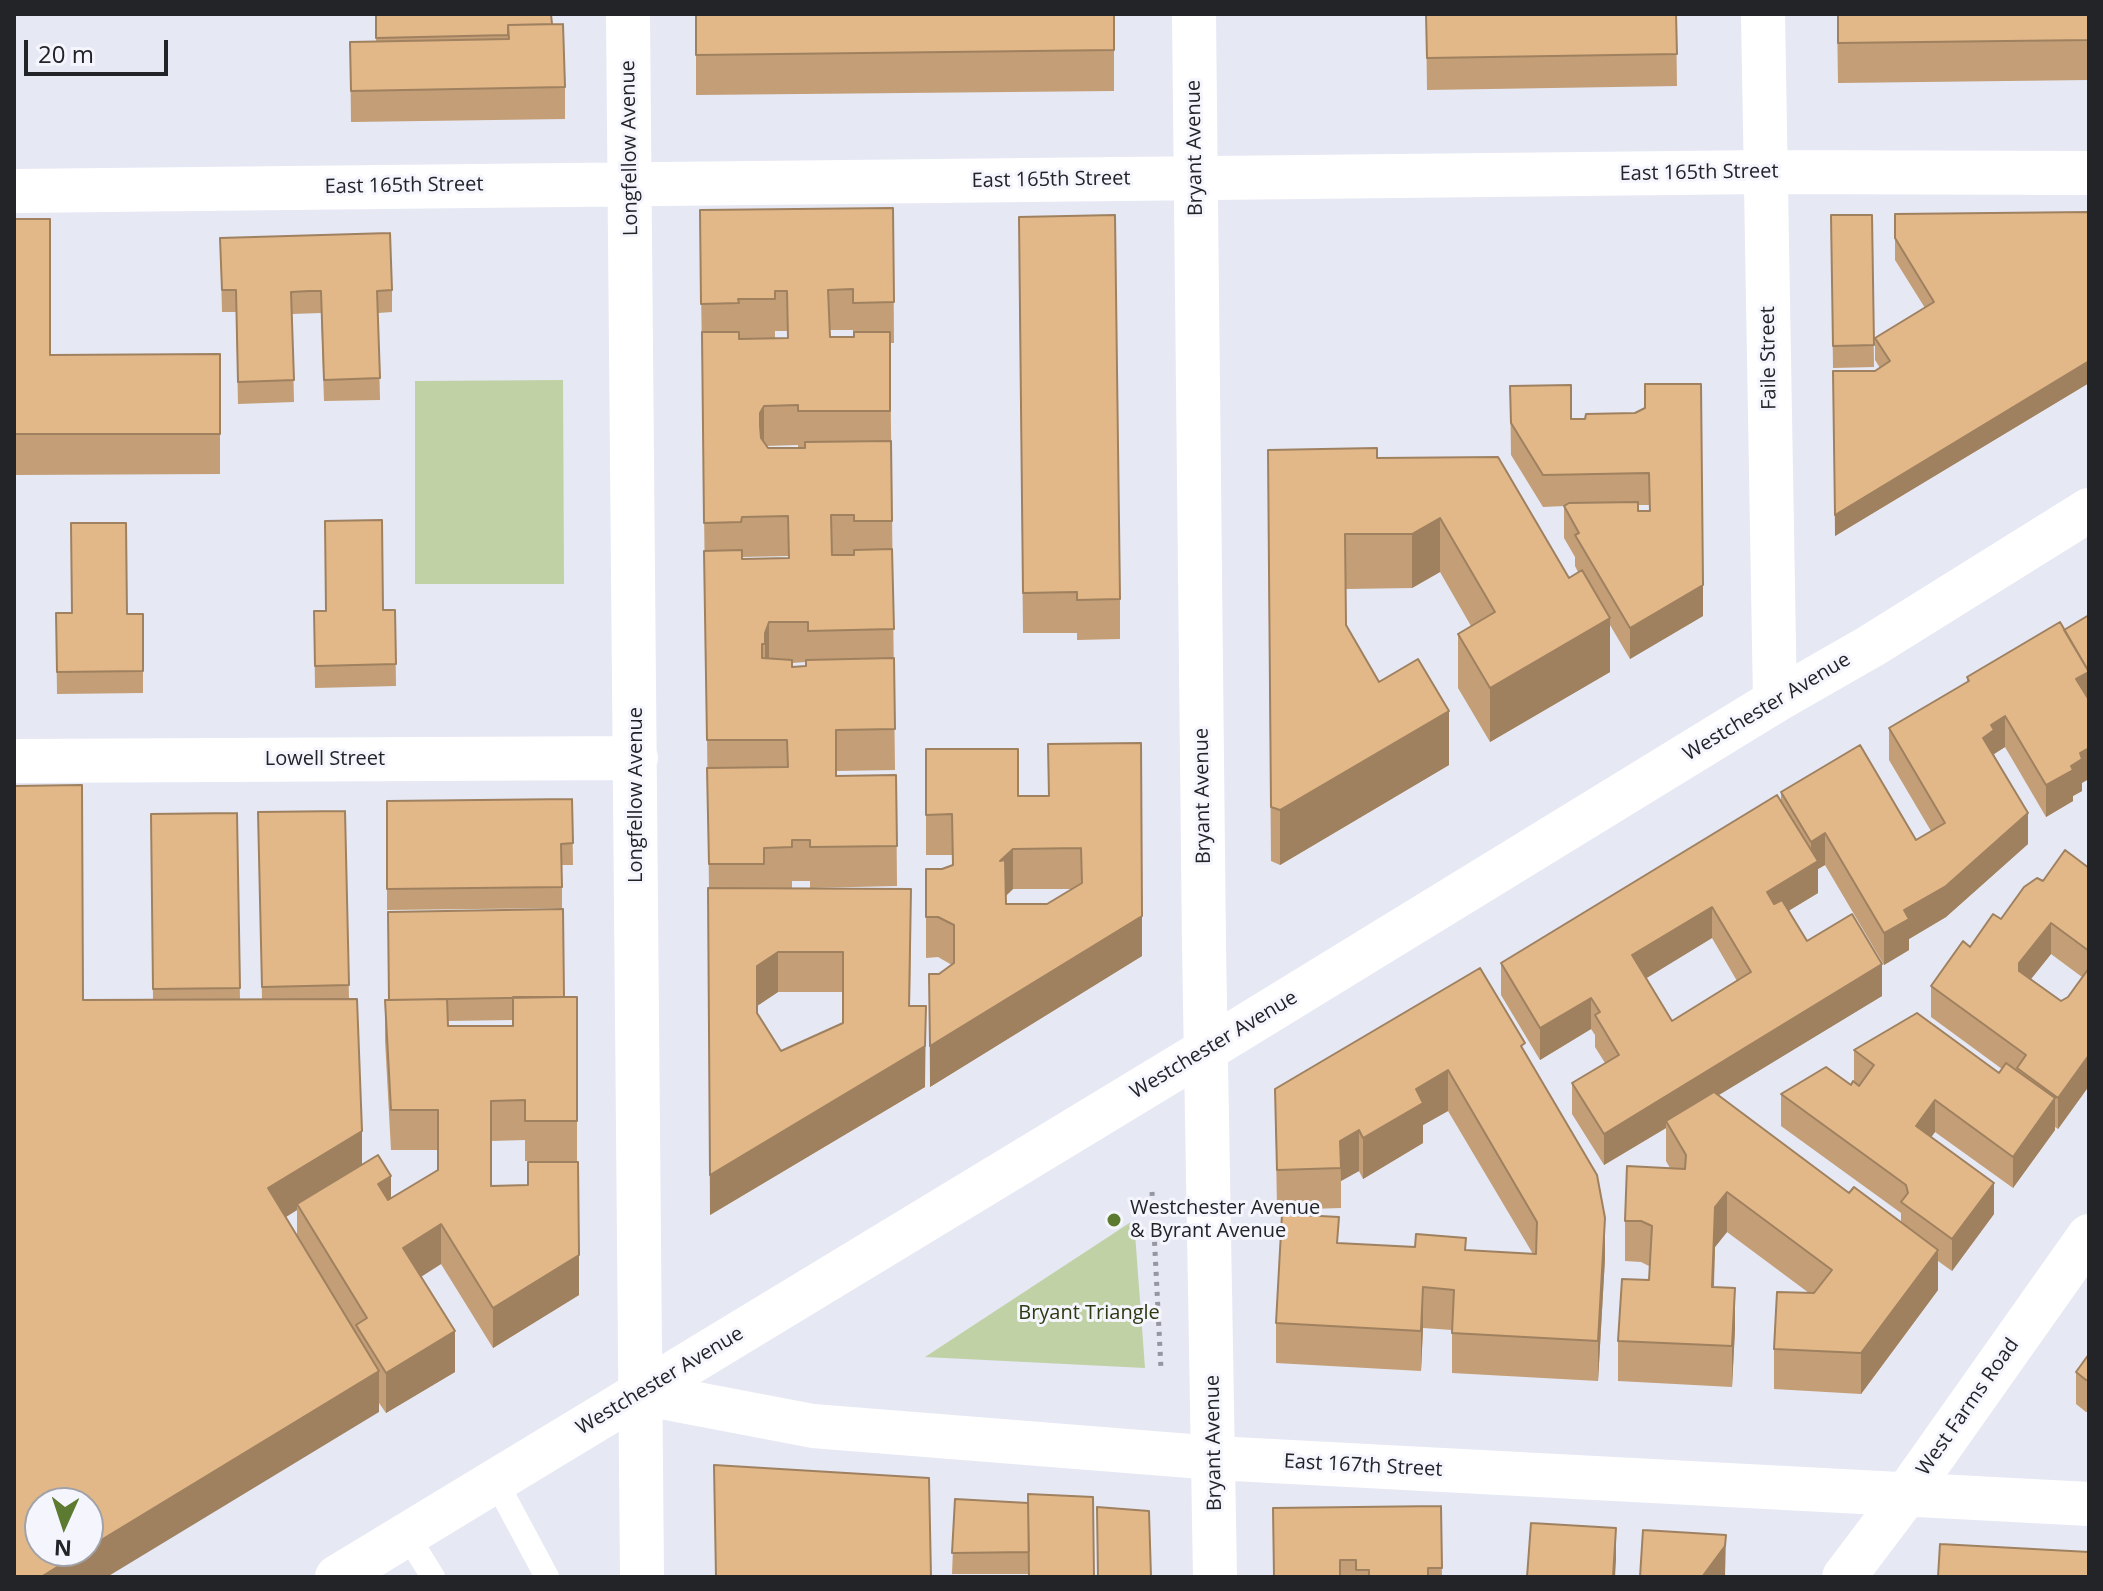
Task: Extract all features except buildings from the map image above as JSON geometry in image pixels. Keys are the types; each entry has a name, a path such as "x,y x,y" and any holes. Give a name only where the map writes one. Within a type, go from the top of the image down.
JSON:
{"street":[{"name":"Longfellow Avenue","path":"628,14 642,1577"},
{"name":"Bryant Avenue","path":"1194,14 1215,1577"},
{"name":"Faile Street","path":"1763,14 1775,701"},
{"name":"East 165th Street","path":"14,191 1766,172 2089,173"},
{"name":"Westchester Avenue","path":"337,1577 1775,701 1871,646 2089,510"},
{"name":"Lowell Street","path":"14,761 636,758"},
{"name":"West Farms Road","path":"1844,1577 1906,1495 2089,1236"},
{"name":"East 167th Street","path":"640,1393 813,1426 1215,1458 2089,1504"}],"lane":[{"path":"495,1480 547,1577"},
{"path":"407,1535 433,1577"}],"path":[{"path":"1152,1192 1162,1382"}],"green space":[{"path":"563,380 564,584 415,584 415,381"},
{"name":"Bryant Triangle","path":"1134,1220 1145,1368 925,1357"}],"place":[{"name":"Westchester Avenue & Byrant Avenue","path":"1114,1220"}]}
